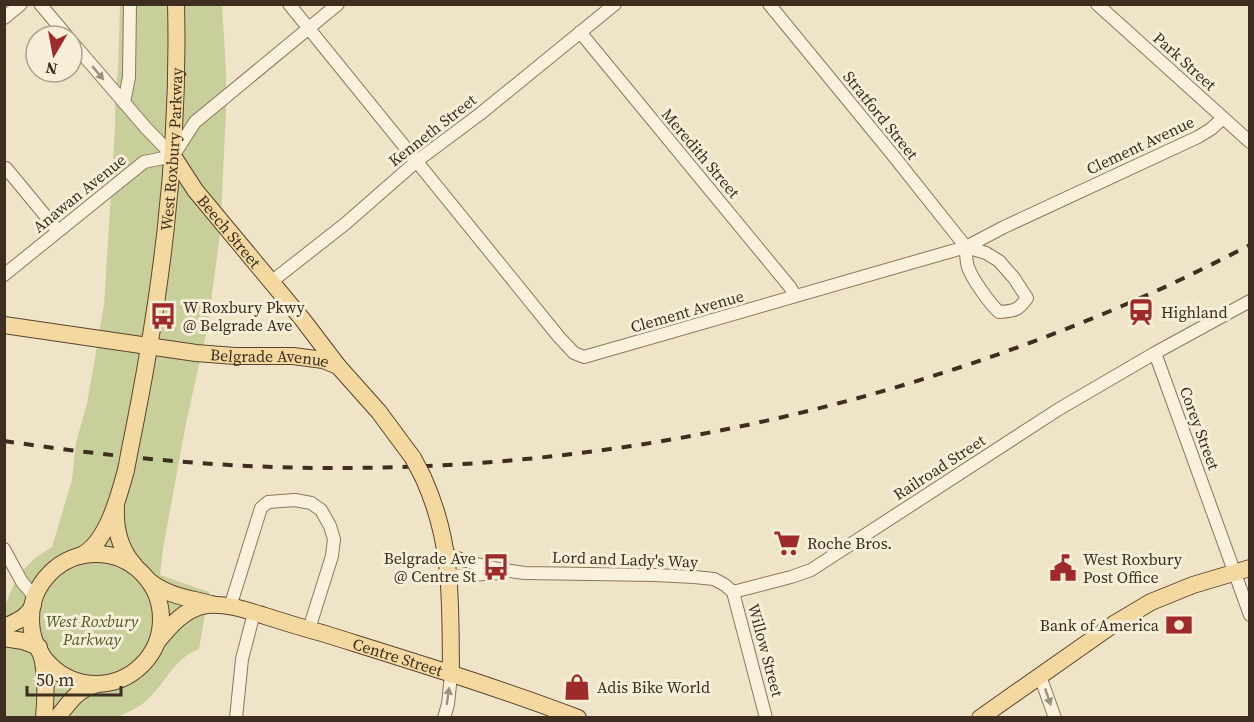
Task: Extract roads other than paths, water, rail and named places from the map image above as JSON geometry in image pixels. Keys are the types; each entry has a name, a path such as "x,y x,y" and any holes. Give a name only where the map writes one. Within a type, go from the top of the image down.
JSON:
{"main road":[{"name":"West Roxbury Parkway","path":"80,556 94,546 116,506 126,470 149,348 163,255 173,156 177,59 176,4"},
{"name":"Beech Street","path":"173,156 195,190 303,320 338,366"},
{"name":"Belgrade Avenue","path":"4,326 149,348 215,355 304,356 338,366 379,412 413,458 438,516 447,554 449,576 451,675"},
{"name":"West Roxbury Parkway","path":"116,506 119,537 126,554 136,567"},
{"path":"4,627 30,612 42,583 52,571 80,556 96,554 113,556 136,567 149,581 158,597 161,615 160,634 147,660 122,678 88,687 77,693 57,717"},
{"path":"980,717 1114,624 1151,602 1242,570"},
{"name":"Centre Street","path":"149,581 171,594 254,613 309,629 578,717"},
{"path":"34,601 31,622 35,640 50,664 65,675 84,682 103,683"},
{"name":"Centre Street","path":"157,642 183,615 196,608 223,606"},
{"path":"4,638 22,641 40,650 46,688 44,717"}],"street":[{"path":"4,18 21,4"},
{"path":"40,4 57,24"},
{"path":"124,103 129,77 130,4"},
{"name":"Clement Avenue","path":"289,4 559,336 574,353 584,357 966,247 1198,137 1223,118"},
{"path":"173,156 195,123 338,4"},
{"name":"Kenneth Street","path":"271,282 345,224 417,161 480,114 615,4"},
{"name":"Stratford Street","path":"769,4 966,247 986,253 999,261 1014,278 1027,298 1020,308 999,312 993,306 969,270 966,247"},
{"name":"Park Street","path":"1097,4 1250,142"},
{"name":"Meredith Street","path":"580,32 790,287 795,296"},
{"name":"Beech Street","path":"84,56 173,156"},
{"name":"Anawan Avenue","path":"4,275 144,162 173,156"},
{"path":"6,168 58,231"},
{"path":"1155,353 1250,301"},
{"name":"Corey Street","path":"1155,353 1242,570 1250,615"},
{"name":"Railroad Street","path":"733,592 811,570 1059,409 1155,353"},
{"path":"223,606 261,508 268,502 295,500 311,503 321,510 330,526 333,539 332,556 309,629"},
{"path":"4,549 34,601"},
{"name":"Lord and Lady's Way","path":"447,554 468,562 512,572"},
{"name":"Lord and Lady's Way","path":"449,576 512,572 655,574 714,579 733,592"},
{"name":"Willow Street","path":"733,592 766,717"},
{"path":"236,717 242,659 254,613"},
{"path":"444,717 448,704 451,675"},
{"path":"1041,676 1055,717"}],"railway":[{"path":"4,441 168,460 250,466 332,468 433,466 535,458 635,445 735,428 834,405 931,377 1027,344 1122,306 1250,245"}],"place":[{"name":"Highland","path":"1141,312"},
{"name":"W Roxbury Pkwy @ Belgrade Ave","path":"163,316"},
{"name":"Roche Bros.","path":"787,543"},
{"name":"Belgrade Ave @ Centre St","path":"496,567"},
{"name":"West Roxbury Post Office","path":"1063,568"},
{"name":"Bank of America","path":"1179,625"},
{"name":"Adis Bike World","path":"577,687"}]}
